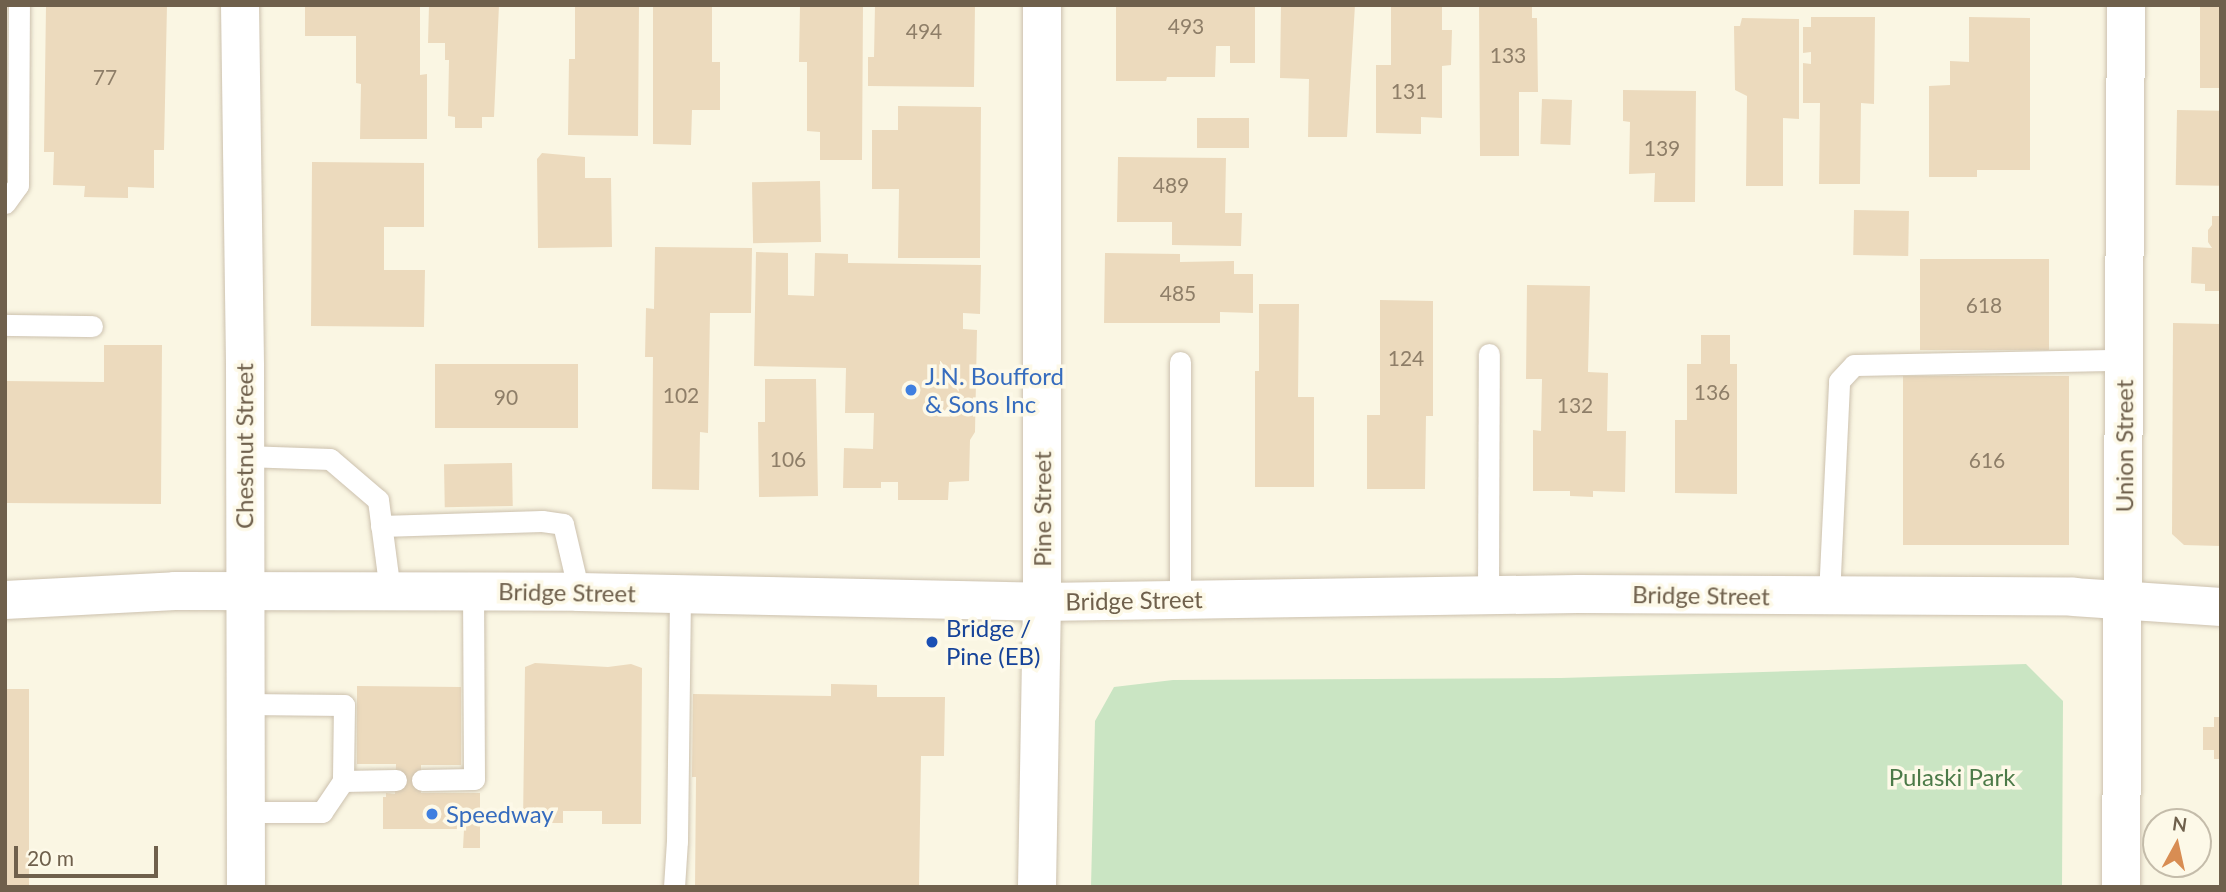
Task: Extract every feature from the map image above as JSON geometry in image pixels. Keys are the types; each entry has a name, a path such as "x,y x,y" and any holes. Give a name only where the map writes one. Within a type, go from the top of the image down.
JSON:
{"street":[{"name":"Chestnut Street","path":"240,5 246,887"},
{"name":"Pine Street","path":"1037,887 1042,602 1042,5"},
{"name":"Union Street","path":"2122,887 2126,5"},
{"name":"Bridge Street","path":"5,600 175,591 390,590 1042,602 1488,594 2074,597 2221,607"}],"lane":[{"path":"5,203 18,185 19,5"},
{"path":"5,325 92,326"},
{"path":"1488,594 1489,354"},
{"path":"1829,596 1839,381 1854,365 2124,360"},
{"path":"1180,362 1180,600"},
{"path":"245,456 330,459 378,500 390,590"},
{"path":"381,526 542,521 563,524 579,592"},
{"path":"422,780 474,779 473,591"},
{"path":"674,887 680,594"},
{"path":"245,704 344,705 344,781 322,812 246,812"},
{"path":"344,781 396,780"}],"green space":[{"name":"Pulaski Park","path":"2026,664 2063,701 2062,887 1091,887 1095,721 1114,687 1173,680 1561,678"}],"building":[{"path":"46,5 167,5 164,150 154,150 154,188 128,187 128,198 84,197 85,186 53,185 54,152 44,152"},
{"path":"305,5 420,5 420,75 427,74 427,139 360,139 361,84 356,83 356,36 305,36"},
{"path":"429,5 499,5 494,117 482,117 482,128 455,128 455,117 448,116 449,60 445,60 445,43 428,43"},
{"path":"575,5 639,5 638,136 568,135 569,59 575,59"},
{"path":"653,5 712,5 712,62 720,62 720,110 692,110 691,145 653,144"},
{"path":"800,5 863,5 862,160 820,160 820,132 807,131 807,62 799,62"},
{"path":"875,5 975,5 974,87 868,86 868,57 874,57"},
{"path":"1116,5 1255,5 1255,63 1230,63 1230,46 1216,46 1215,77 1116,81"},
{"path":"1281,5 1355,5 1347,137 1308,137 1309,79 1280,78"},
{"path":"1391,5 1442,5 1442,30 1452,30 1451,65 1442,66 1442,118 1421,117 1421,134 1376,133 1376,65 1391,65"},
{"path":"1479,5 1532,5 1532,18 1537,18 1538,92 1519,92 1519,156 1480,156"},
{"path":"2200,5 2221,5 2221,88 2200,88"},
{"path":"1811,17 1875,17 1874,104 1861,103 1860,184 1819,184 1820,103 1803,103 1803,63 1811,64 1811,52 1803,53 1803,27 1811,27"},
{"path":"1969,17 2030,18 2030,170 1977,170 1977,177 1929,177 1929,86 1950,85 1950,61 1969,62"},
{"path":"1742,18 1799,19 1799,119 1783,118 1783,186 1746,186 1747,96 1735,90 1734,26 1740,26"},
{"path":"1623,90 1696,91 1695,202 1654,202 1655,173 1629,174 1630,122 1623,121"},
{"path":"1542,99 1572,100 1570,145 1540,144"},
{"path":"898,106 981,107 980,258 898,258 899,189 872,189 872,130 898,130"},
{"path":"2177,110 2221,111 2220,186 2176,185"},
{"path":"1197,118 1249,118 1249,148 1197,148"},
{"path":"542,153 585,157 585,178 611,178 612,247 538,248 537,159"},
{"path":"1118,157 1226,158 1225,213 1242,213 1241,246 1172,245 1172,222 1117,222"},
{"path":"312,162 424,163 424,227 384,227 384,270 425,270 424,327 311,326"},
{"path":"820,181 821,242 753,243 752,182"},
{"path":"1854,210 1909,211 1908,256 1853,255"},
{"path":"2212,216 2221,216 2221,291 2205,291 2205,284 2191,283 2192,247 2212,248 2208,242 2208,230 2212,225"},
{"path":"655,247 752,248 751,313 710,313 708,433 700,432 699,490 652,489 653,357 645,357 646,308 654,309"},
{"name":"J.N. Boufford & Sons Inc","path":"756,252 788,253 788,295 814,296 815,253 848,254 848,263 981,265 980,314 963,313 963,329 977,330 975,432 970,440 969,481 949,482 948,500 898,500 898,482 881,482 881,488 843,488 844,448 873,449 874,413 845,413 846,368 754,366"},
{"path":"1105,253 1180,254 1180,262 1234,261 1234,274 1253,274 1253,313 1220,312 1220,323 1104,323"},
{"path":"1920,259 2049,259 2049,350 1920,350"},
{"path":"1527,285 1590,286 1588,372 1608,373 1607,431 1626,431 1625,492 1593,491 1593,497 1570,496 1570,491 1533,491 1533,430 1541,431 1542,379 1526,379"},
{"path":"1380,300 1433,301 1433,416 1426,416 1425,489 1367,489 1367,415 1380,415"},
{"path":"1259,304 1299,304 1298,397 1314,397 1314,487 1255,487 1255,371 1259,371"},
{"path":"2173,323 2221,324 2221,546 2184,545 2172,534"},
{"path":"1701,335 1730,335 1730,364 1737,364 1737,494 1675,493 1675,420 1687,420 1687,364 1701,364"},
{"path":"104,345 162,345 161,504 5,503 5,381 104,382"},
{"path":"435,364 578,364 578,428 435,428"},
{"path":"1903,376 2069,376 2069,545 1903,545"},
{"path":"765,379 816,379 818,496 759,497 758,422 765,422"},
{"path":"512,463 513,506 445,507 444,464"},
{"path":"535,663 608,667 631,664 642,668 641,824 602,824 602,811 563,811 563,823 523,823 525,667"},
{"path":"831,684 877,685 877,697 945,697 944,756 921,756 919,887 695,887 696,777 692,777 693,694 831,696"},
{"name":"Speedway","path":"357,686 461,687 461,765 421,765 421,793 480,793 480,848 463,848 464,829 383,829 383,797 386,797 386,793 395,794 396,764 357,764"},
{"path":"5,689 29,689 29,887 5,887"},
{"path":"2214,717 2221,717 2221,759 2214,759 2214,750 2203,750 2203,727 2214,727"}],"place":[{"name":"J.N. Boufford & Sons Inc","path":"911,390"},
{"name":"Bridge / Pine (EB)","path":"932,642"},
{"name":"Speedway","path":"432,814"}]}
